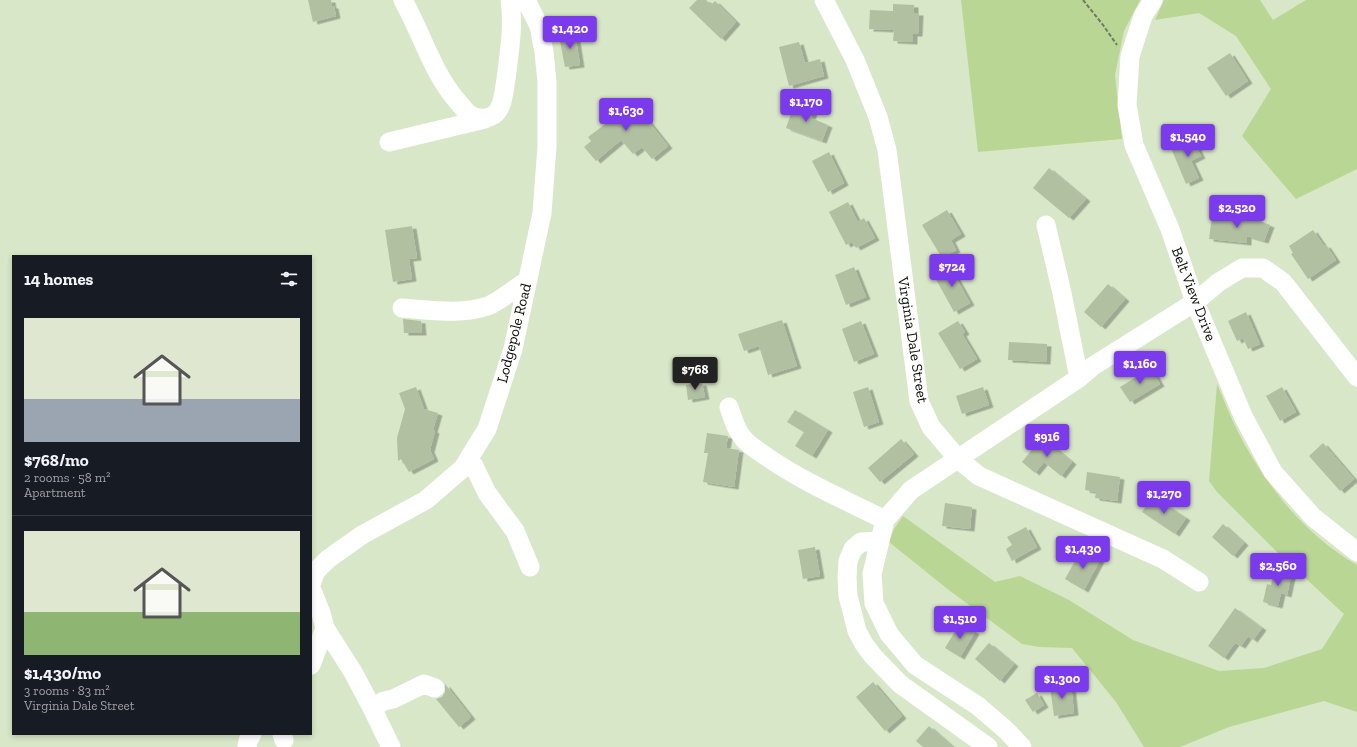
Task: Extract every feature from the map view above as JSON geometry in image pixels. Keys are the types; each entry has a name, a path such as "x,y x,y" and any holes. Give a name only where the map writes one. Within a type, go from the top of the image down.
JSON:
{"street":[{"path":"403,0 413,18 429,57 448,91 468,114 480,119 487,118"},
{"path":"389,142 487,118 494,115 499,110 503,98 510,51 512,10 510,0"},
{"name":"Lodgepole Road","path":"312,581 316,571 328,559 362,535 426,500 463,468 490,422 513,349 542,213 547,146 547,82 544,52 539,26 526,0"},
{"name":"Virginia Dale Street","path":"824,0 855,60 878,117 888,150 920,401 931,427 958,459 979,476 1163,559 1199,582"},
{"name":"Belt View Drive","path":"1153,0 1143,16 1130,56 1126,105 1134,145 1170,229 1195,302 1243,416 1273,472 1313,517 1357,552"},
{"path":"1046,226 1062,293 1079,378"},
{"path":"1022,747 1007,731 978,706 915,665 889,634 874,603 872,574 885,520 911,490 1079,378 1093,366 1195,302 1219,282 1242,268 1263,268 1283,282 1357,377"},
{"path":"402,308 444,312 470,310 489,306 527,281"},
{"path":"729,407 733,421 742,438 754,448 782,467 885,520"},
{"path":"469,458 487,493 515,531 530,567"},
{"path":"880,541 861,542 853,549 848,561 848,596 857,632 873,656 900,684 988,747"},
{"path":"312,590 325,628 353,672 391,747"},
{"path":"312,662 325,628"},
{"path":"372,708 384,701 405,693 416,686 424,684 434,688"},
{"path":"247,747 251,735"}],"path":[{"path":"1083,0 1103,25 1129,64"}],"green space":[{"path":"961,0 1140,0 1124,31 1115,75 1122,139 978,152"},
{"path":"1164,0 1260,0 1273,20 1306,0 1357,0 1357,169 1296,199 1242,136 1271,89 1236,36 1199,13 1155,20"},
{"path":"1217,384 1238,432 1261,471 1274,489 1288,507 1320,539 1357,565 1357,712 1324,701 1229,727 1180,747 1144,747 1116,702 1072,648 1039,647 1022,644 950,591 889,542 894,529 903,516 995,582 1020,576 1069,600 1133,640 1219,671 1264,668 1322,649 1344,614 1275,550 1217,492 1209,481"}],"building":[{"path":"308,0 331,0 336,16 313,22"},
{"path":"697,0 706,0 711,5 715,1 736,22 721,39 689,8"},
{"path":"893,4 914,5 914,13 919,13 918,34 913,34 913,42 893,41 894,30 869,29 870,10 893,11"},
{"path":"575,33 580,65 565,67 559,36"},
{"path":"799,42 805,63 820,59 824,76 789,86 779,47"},
{"path":"1230,53 1248,81 1226,96 1207,68"},
{"path":"621,99 626,105 634,99 644,111 642,113 668,146 652,159 642,147 633,154 621,140 596,161 584,147 591,141 588,137 608,122 602,114"},
{"path":"795,102 814,109 811,118 828,125 822,141 786,128"},
{"path":"1198,136 1202,146 1197,148 1201,156 1191,161 1199,178 1186,184 1171,148"},
{"path":"829,152 844,183 828,192 812,161"},
{"path":"1049,168 1086,199 1069,218 1033,188"},
{"path":"848,202 858,222 864,218 875,238 856,248 852,242 846,245 829,212"},
{"path":"947,210 961,234 951,240 956,250 942,258 922,225"},
{"path":"1212,215 1252,218 1270,225 1264,241 1247,236 1247,243 1209,239"},
{"path":"412,226 417,258 409,259 412,279 393,282 385,230"},
{"path":"1313,230 1336,260 1308,279 1291,254 1293,253 1289,246"},
{"path":"949,265 970,303 954,312 933,274"},
{"path":"854,267 866,297 846,305 835,275"},
{"path":"1108,284 1125,299 1101,327 1084,312"},
{"path":"1246,312 1260,344 1248,349 1243,338 1237,341 1228,321"},
{"path":"403,319 421,321 422,333 404,333"},
{"path":"782,320 797,366 768,375 759,346 744,351 738,334"},
{"path":"861,321 874,354 854,362 842,329"},
{"path":"958,321 965,332 962,334 977,359 960,369 938,333"},
{"path":"1009,342 1047,344 1046,362 1008,360"},
{"path":"1151,368 1160,384 1130,402 1120,387"},
{"path":"702,383 705,397 688,400 686,385"},
{"path":"416,387 424,409 438,413 433,430 435,431 430,450 434,459 409,472 401,459 398,461 397,438 405,409 399,393"},
{"path":"868,387 879,422 864,427 853,392"},
{"path":"983,387 989,405 962,414 956,396"},
{"path":"1282,387 1296,412 1280,421 1266,396"},
{"path":"795,410 828,430 812,456 795,446 804,432 787,422"},
{"path":"707,433 728,436 726,448 739,450 734,487 703,482 708,453 704,453"},
{"path":"1042,437 1072,462 1061,476 1044,462 1035,473 1022,462"},
{"path":"901,439 914,454 880,482 868,468"},
{"path":"1323,443 1354,479 1340,491 1309,456"},
{"path":"1087,472 1120,477 1117,501 1095,498 1096,492 1085,490"},
{"path":"1153,496 1186,518 1175,534 1142,512"},
{"path":"945,503 972,507 970,529 942,526"},
{"path":"1223,524 1244,543 1233,556 1212,537"},
{"path":"1026,527 1037,547 1012,561 1006,549 1012,545 1007,537"},
{"path":"815,547 820,576 803,579 798,550"},
{"path":"1081,550 1100,560 1084,590 1065,579"},
{"path":"1274,569 1292,572 1287,595 1281,593 1278,606 1263,602 1267,584 1271,585"},
{"path":"1235,608 1262,628 1253,640 1248,636 1241,646 1235,643 1224,658 1208,646"},
{"path":"960,623 975,632 960,657 945,648"},
{"path":"989,643 1014,664 1000,681 975,659"},
{"path":"873,682 902,716 885,731 856,697"},
{"path":"445,684 471,717 459,727 436,699 442,697 445,692"},
{"path":"1071,684 1074,713 1054,716 1050,687"},
{"path":"1037,693 1044,705 1033,712 1025,700"},
{"path":"929,726 953,747 923,747 916,741"}]}
